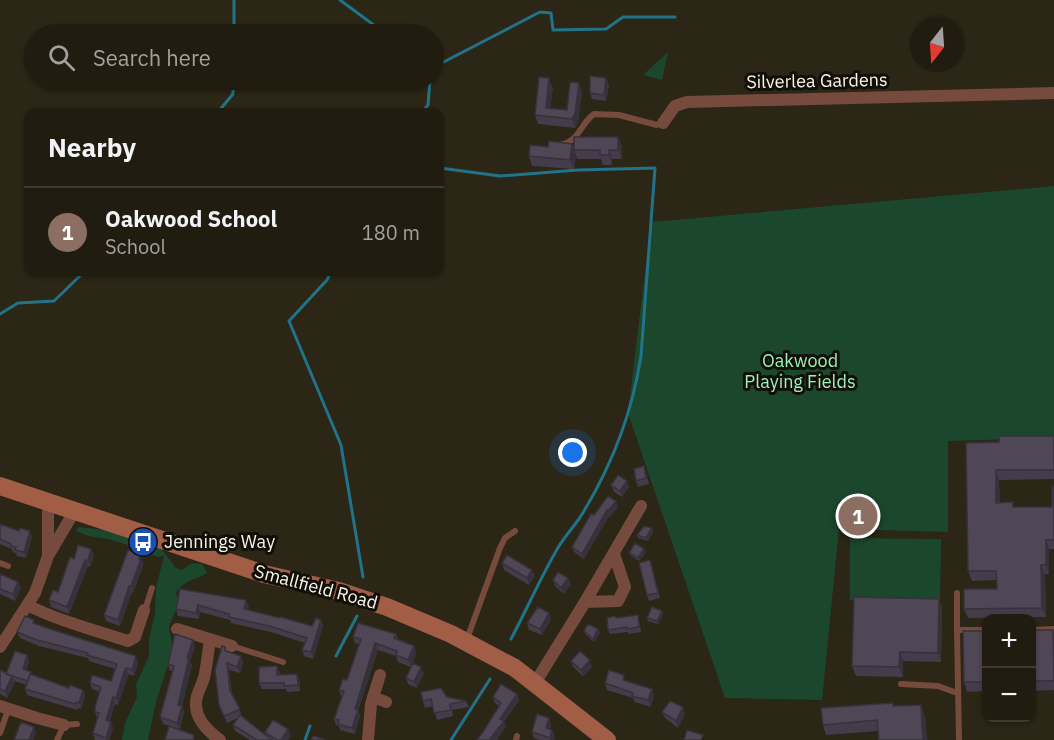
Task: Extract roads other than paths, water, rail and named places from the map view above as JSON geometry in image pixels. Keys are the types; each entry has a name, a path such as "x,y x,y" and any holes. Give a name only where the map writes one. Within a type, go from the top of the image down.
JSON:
{"street":[{"name":"Silverlea Gardens","path":"663,123 675,106 687,102 1054,93"},
{"name":"Smallfield Road","path":"0,486 264,574 339,591 387,607 465,642 515,668 607,740"},
{"path":"48,556 50,504"},
{"path":"535,683 641,506"},
{"path":"0,647 35,592 48,556 74,512"},
{"path":"585,602 618,601 625,587 614,554"},
{"path":"27,605 56,619 128,641 135,637 144,610"},
{"path":"177,629 232,646"},
{"path":"210,639 204,678 196,699 196,710 208,731 220,740"},
{"path":"368,740 371,704 382,670"},
{"path":"373,697 386,702"},
{"path":"4,708 71,724"}],"lane":[{"path":"550,145 569,142 576,138 594,114 619,115 657,125 663,123"},
{"path":"465,642 500,548 505,538 514,531"},
{"path":"0,563 8,566"},
{"path":"144,610 152,588"},
{"path":"957,593 959,740"},
{"path":"1036,630 1054,629"},
{"path":"957,630 982,630"},
{"path":"232,646 283,662"},
{"path":"901,684 938,686 957,693"},
{"path":"0,733 4,708"},
{"path":"57,740 71,724"}],"waterway":[{"path":"234,0 234,24"},
{"path":"340,0 372,24"},
{"path":"444,62 540,12 551,13 553,30 606,29 623,17 675,17"},
{"path":"221,108 233,94 233,90"},
{"path":"425,108 428,105 429,90"},
{"path":"444,169 500,176 578,170 655,168 641,356 626,420 600,481 579,519 557,549 511,639"},
{"path":"0,314 18,303 54,301 80,276"},
{"path":"329,276 289,321 341,445 363,577"},
{"path":"336,656 357,616"},
{"path":"451,740 490,679"},
{"path":"305,740 310,726"}],"place":[{"name":"Oakwood School","path":"858,516"},
{"name":"Jennings Way","path":"143,542"}],"park label":[{"name":"Oakwood Playing Fields","path":"800,371"}]}
